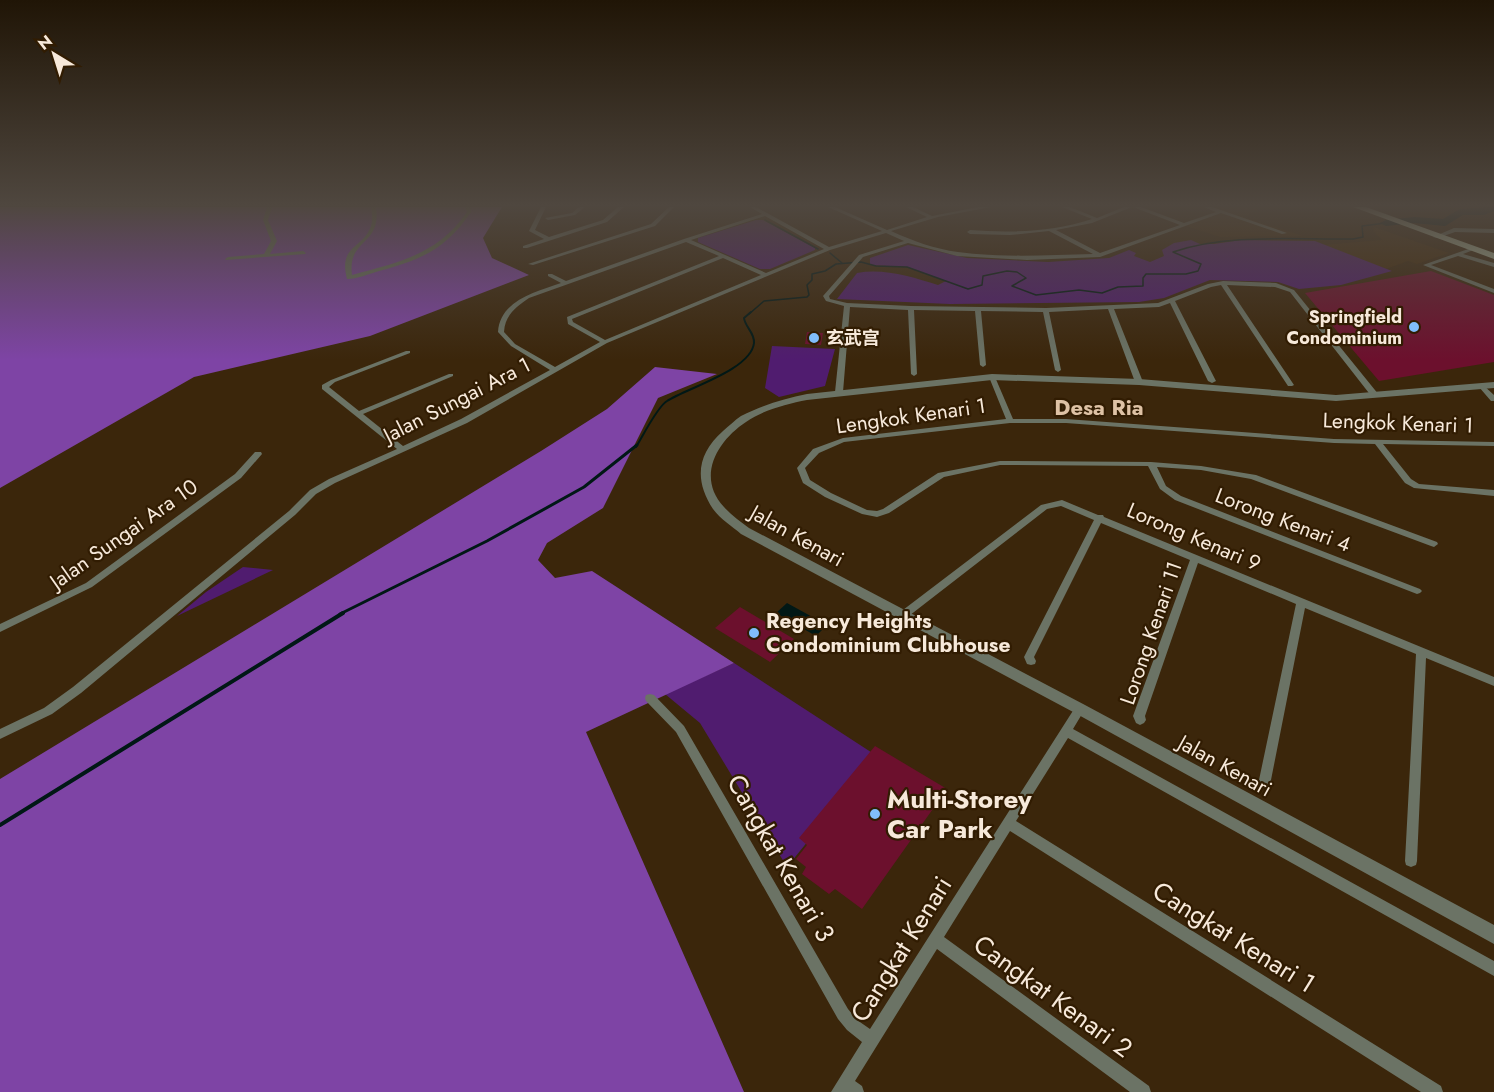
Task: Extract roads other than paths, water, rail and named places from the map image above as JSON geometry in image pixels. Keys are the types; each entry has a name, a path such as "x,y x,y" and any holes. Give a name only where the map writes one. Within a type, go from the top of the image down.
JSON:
{"street":[{"path":"228,259 241,258"},
{"path":"348,258 346,270 349,278 416,258"},
{"path":"531,264 550,258"},
{"path":"554,370 505,339 501,326 502,319 516,304 528,297 636,258"},
{"path":"605,342 570,322 569,318 719,258"},
{"path":"728,258 767,275"},
{"name":"Jalan Sungai Ara 1","path":"0,734 48,711 77,690 321,487 482,412 605,342 807,258"},
{"path":"866,258 856,262 842,275 826,296 828,300 847,305 911,308 1046,310 1159,305 1173,302 1210,285 1223,283 1276,285 1292,291 1375,395"},
{"path":"1449,258 1426,264 1494,291"},
{"path":"1470,258 1494,265"},
{"path":"550,275 566,283"},
{"path":"1223,283 1290,386"},
{"path":"1173,302 1212,381"},
{"path":"839,392 847,305"},
{"path":"1110,307 1139,382"},
{"path":"911,308 914,374"},
{"path":"978,309 983,365"},
{"path":"1046,310 1058,369"},
{"path":"402,449 325,387 333,381 408,352"},
{"path":"357,414 451,375"},
{"path":"992,377 1010,421"},
{"name":"Jalan Kenari","path":"1488,386 1336,398 1139,382 992,377 839,392 783,402 743,419 715,444 708,460 705,477 719,509 745,531 1080,709 1494,934"},
{"path":"1488,386 1494,399"},
{"name":"Lengkok Kenari 1","path":"1434,544 1252,477 1201,468 1151,464 1000,464 941,475 886,511 877,514 865,512 828,495 803,477 803,464 816,451 843,440 1010,421 1066,421 1378,443 1494,444"},
{"path":"1378,443 1408,481 1417,486 1494,493"},
{"name":"Jalan Sungai Ara 10","path":"0,628 89,585 238,476 258,454"},
{"name":"Lorong Kenari 4","path":"1151,464 1163,487 1178,498 1417,591"},
{"name":"Lorong Kenari 9","path":"902,616 1044,507 1062,502 1494,682"},
{"path":"1031,661 1029,657 1100,517"},
{"name":"Lorong Kenari 11","path":"1140,720 1138,716 1196,558"},
{"path":"1266,784 1300,602"},
{"path":"1411,861 1421,651"},
{"name":"Cangkat Kenari 3","path":"650,698 680,729 843,1014 872,1040"},
{"name":"Cangkat Kenari","path":"847,1089 872,1040 1080,709"},
{"path":"1066,731 1494,969"},
{"name":"Cangkat Kenari 1","path":"1008,823 1435,1092"},
{"name":"Cangkat Kenari 2","path":"935,939 1143,1092"}],"water":[{"path":"787,603 827,625 816,636 776,613"}],"waterway":[{"path":"836,258 842,263"},
{"path":"749,314 764,301 807,297 809,295 807,285 812,280 812,274 825,271 836,264 861,262 876,266 907,267 968,289 982,285 983,276 1007,271 1017,272 1026,278 1012,286 1036,295 1079,290 1102,293 1118,287 1143,286 1143,278 1146,274 1186,274 1198,271 1201,264 1187,258"},
{"path":"636,447 663,404 730,370 750,353 754,339 744,318 751,312"},
{"path":"340,614 487,541 584,487 637,445"},
{"path":"0,825 343,613"}],"place":[{"name":"Springfield Condominium","path":"1414,327"},
{"name":"玄武宫","path":"814,338"},
{"name":"Regency Heights Condominium Clubhouse","path":"754,633"},
{"name":"Multi-Storey Car Park","path":"875,814"}],"district":[{"name":"Desa Ria","path":"1099,407"}]}
